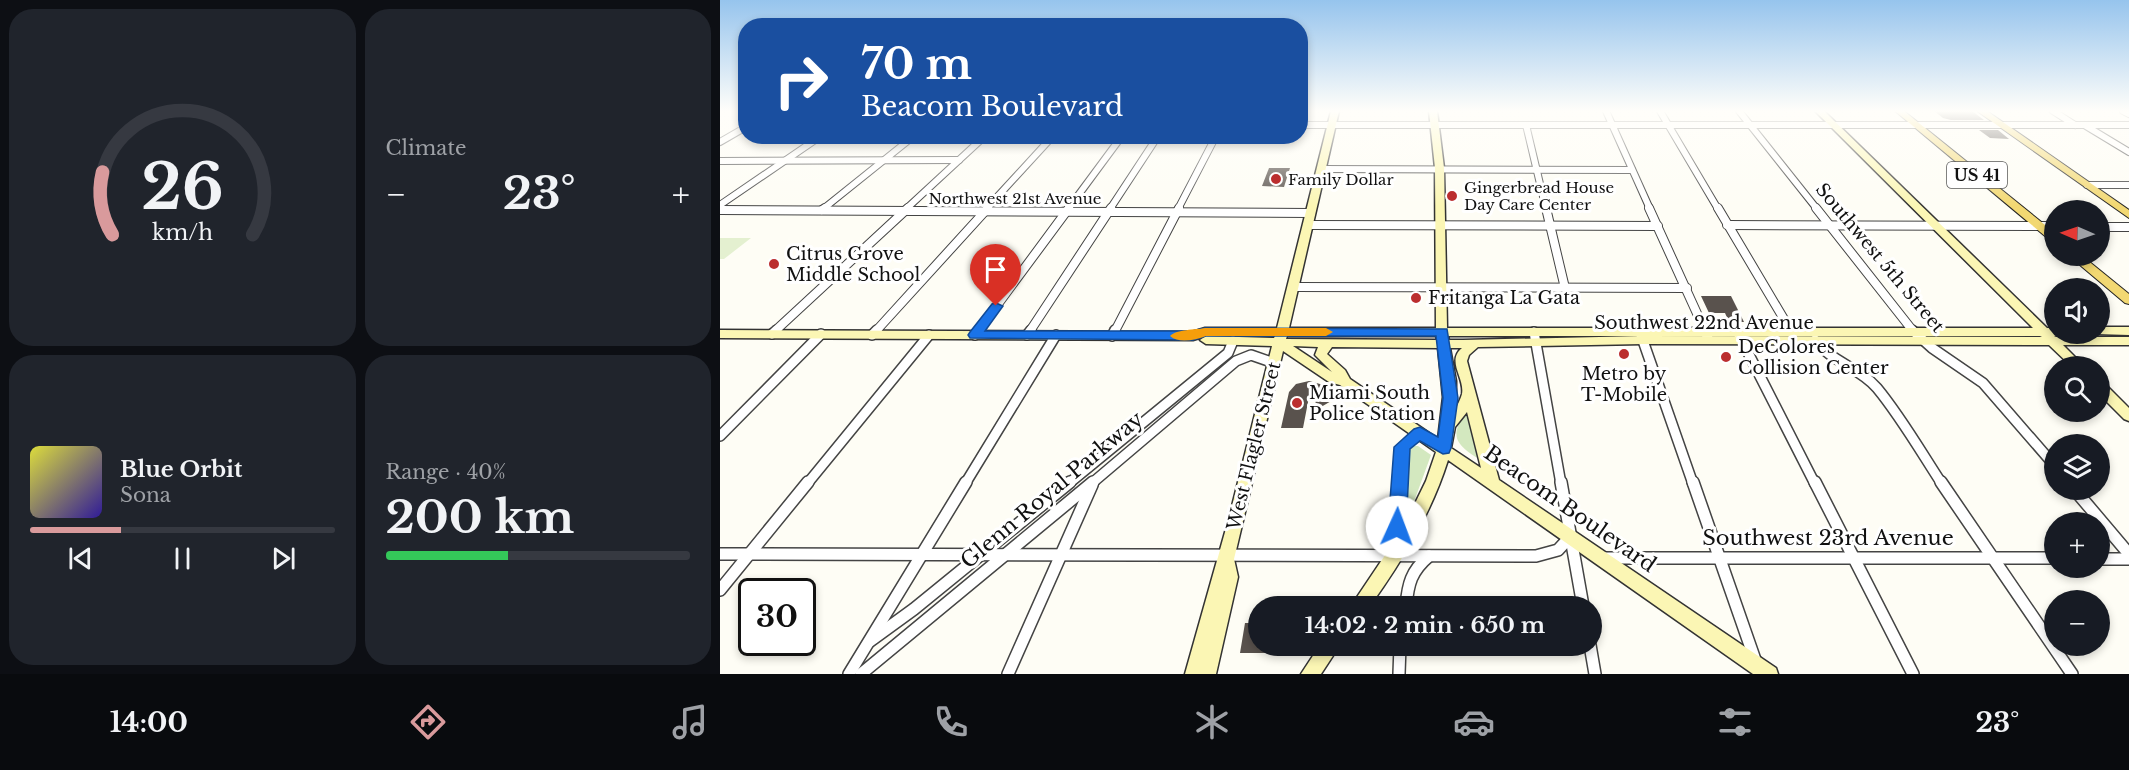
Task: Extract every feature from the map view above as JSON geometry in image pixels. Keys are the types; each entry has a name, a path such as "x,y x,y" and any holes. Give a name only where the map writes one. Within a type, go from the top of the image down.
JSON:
{"main road":[{"name":"West Flagler Street","path":"1194,674 1225,555 1233,534 1328,142"},
{"path":"1367,596 1395,557 1425,498 1443,448 1448,426 1450,390 1443,338 1440,288 1437,142"},
{"path":"1851,142 2044,329"},
{"name":"US 41","path":"1937,142 2044,230"},
{"name":"US 41","path":"2026,142 2129,215"},
{"path":"2087,266 2129,300"},
{"name":"Southwest 22nd Avenue","path":"1739,336 1791,331 1919,336"},
{"path":"2110,331 2129,331"},
{"path":"720,334 1193,336 1205,332 1280,337"},
{"name":"Southwest 22nd Avenue","path":"1280,337 1739,336 1815,340 2044,335"},
{"path":"1193,336 1202,340 1280,337"},
{"name":"Southwest 22nd Avenue","path":"1280,337 1329,343 1443,338 1475,344 1535,337"},
{"name":"Beacom Boulevard","path":"1280,337 1334,379 1345,382 1443,448 1762,671"},
{"name":"Southwest 22nd Avenue","path":"2110,340 2129,341"},
{"name":"Beacom Boulevard","path":"1329,343 1322,350 1321,355 1341,373 1345,382"},
{"path":"1475,344 1461,357 1468,395 1492,482"},
{"path":"2058,344 2069,356"},
{"path":"1448,426 1461,412 1468,395"},
{"path":"2110,397 2129,416"},
{"path":"1207,674 1230,577 1225,555"},
{"path":"1310,674 1323,656"}],"street":[{"path":"1530,142 1565,288"},
{"path":"1619,142 1708,336"},
{"path":"1678,142 1791,331"},
{"name":"Southwest 5th Street","path":"1764,142 1919,336 1983,383 2044,453"},
{"path":"2114,142 2129,152"},
{"path":"720,207 809,144"},
{"path":"822,210 904,144"},
{"path":"772,334 976,144"},
{"path":"872,334 1046,144"},
{"path":"975,335 1116,144"},
{"path":"1027,335 1153,144"},
{"path":"1112,336 1212,144"},
{"path":"720,160 959,160"},
{"path":"1321,169 1632,170"},
{"path":"2087,185 2129,185"},
{"name":"Northwest 21st Avenue","path":"720,207 985,212 1311,213"},
{"path":"1308,225 1658,226"},
{"path":"1727,225 2044,226"},
{"path":"2110,227 2129,227"},
{"path":"1293,287 1687,288"},
{"path":"720,436 821,334"},
{"path":"720,590 929,335"},
{"path":"849,674 1056,335"},
{"path":"1641,336 1719,558 1762,671"},
{"path":"1739,336 1913,674"},
{"path":"1535,337 1581,596"},
{"name":"Glenn Royal Parkway","path":"870,640 915,609 1228,353 1233,340"},
{"path":"1815,340 1824,352 1869,380 1877,388 2072,674"},
{"name":"Glenn Royal Parkway","path":"861,674 1007,555 1240,358 1255,356 1274,363"},
{"path":"1404,541 1397,527 1400,453 1402,447 1420,433"},
{"path":"1008,674 1093,481"},
{"path":"2083,500 2129,554"},
{"path":"720,554 1536,556 1558,550 1570,537"},
{"path":"1407,596 1408,580 1412,571 1429,556"},
{"name":"Southwest 23rd Avenue","path":"1602,558 2044,558"},
{"path":"2110,558 2129,559"},
{"path":"1399,674 1400,656"},
{"path":"1592,656 1595,674"}],"green space":[{"path":"720,238 751,238 724,259 720,259"},
{"path":"1467,412 1481,459 1465,449 1457,439 1458,427"},
{"path":"1413,446 1418,446 1431,455 1412,507 1402,524 1402,516 1408,507 1408,452"}],"building":[{"name":"Family Dollar","path":"1269,168 1290,168 1284,187 1262,186"},
{"path":"1701,296 1731,296 1744,322 1729,322 1725,313 1709,313"},
{"name":"Miami South Police Station","path":"1309,381 1320,384 1338,397 1321,407 1309,397 1303,428 1281,428 1289,392 1296,384"},
{"path":"1245,623 1248,623 1248,653 1240,653"}],"slow traffic":[{"path":"1176,336 1193,336 1205,332 1326,332"}],"place":[{"name":"Family Dollar","path":"1276,179"},
{"name":"Gingerbread House Day Care Center","path":"1452,196"},
{"name":"Citrus Grove Middle School","path":"774,264"},
{"name":"Fritanga La Gata","path":"1416,298"},
{"name":"Metro by T-Mobile","path":"1624,354"},
{"name":"DeColores Collision Center","path":"1726,357"},
{"name":"Miami South Police Station","path":"1297,403"}],"route":[{"path":"996,306 975,335 1193,336 1205,332 1442,332 1450,390 1448,426 1443,448 1420,433 1402,447 1397,527"}]}
